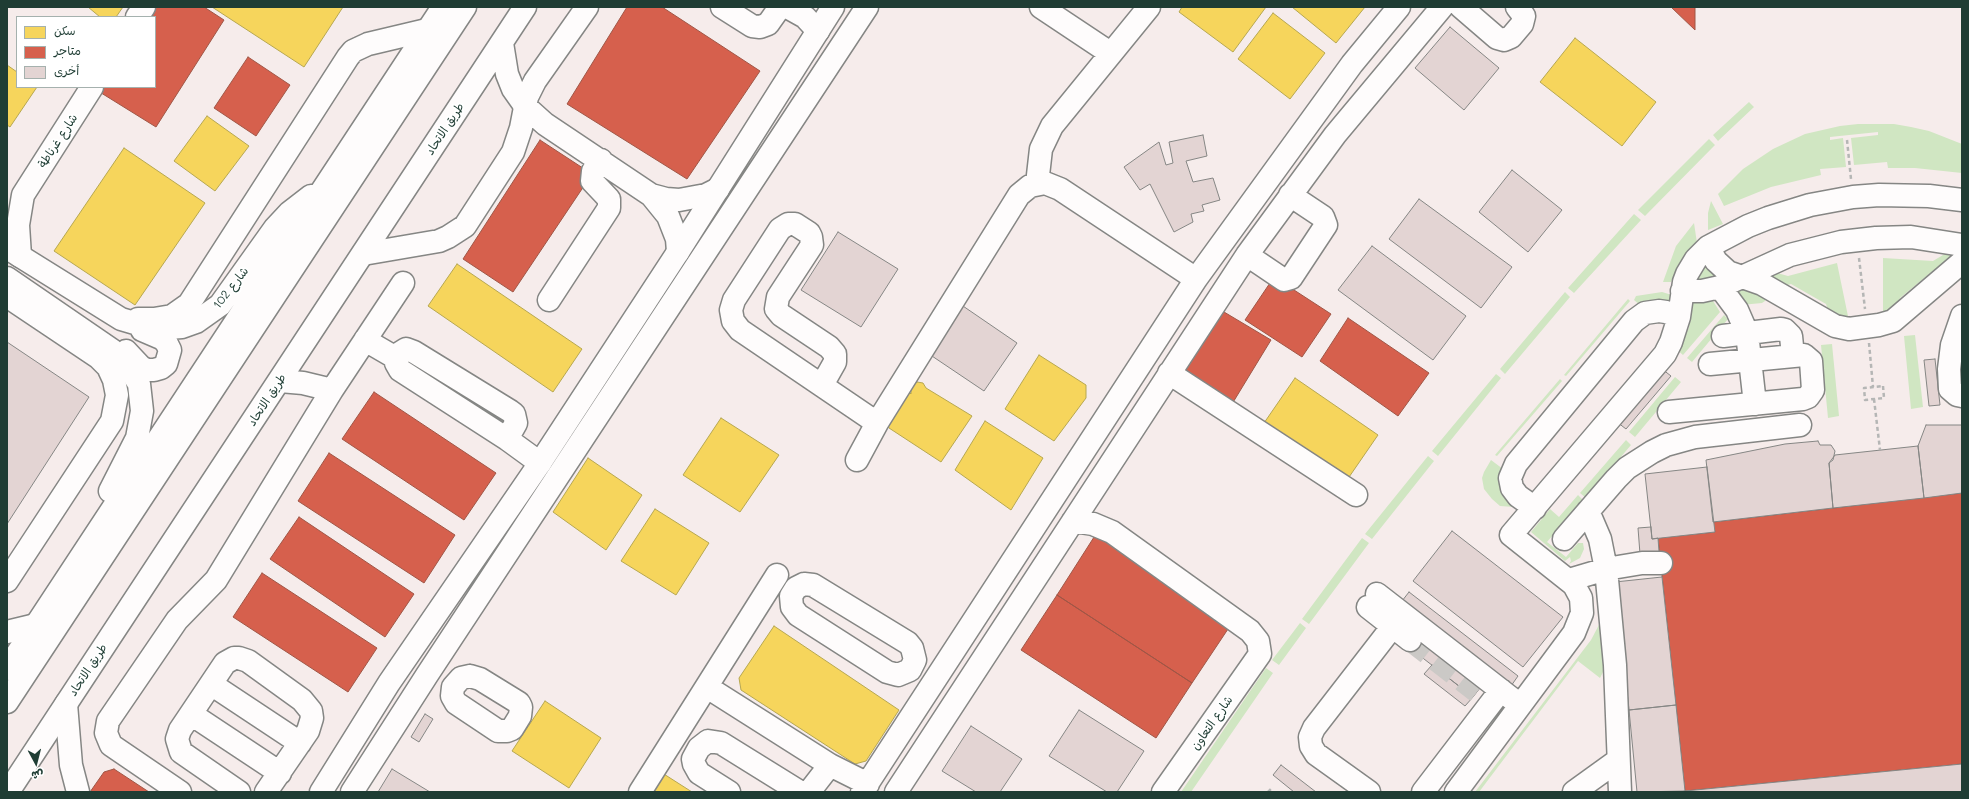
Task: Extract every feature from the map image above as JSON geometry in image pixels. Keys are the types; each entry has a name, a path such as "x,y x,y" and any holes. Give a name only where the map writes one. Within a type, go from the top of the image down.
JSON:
{"main road":[{"path":"138,16 144,7"},
{"path":"7,669 443,7"},
{"path":"7,702 464,7"},
{"name":"طريق الاتحاد","path":"8,792 525,7"},
{"path":"363,254 439,241 465,226 513,152 521,128 529,93 540,73 587,7"},
{"path":"722,7 752,26 760,27 768,24 780,7"},
{"path":"787,7 805,18 822,15"},
{"path":"352,792 427,675 867,7"},
{"path":"1041,7 1110,53"},
{"path":"1037,184 1038,162 1045,137 1110,53 1149,7"},
{"path":"707,687 865,788 1196,279 1352,64 1399,7"},
{"path":"896,792 1247,255 1335,135 1442,7"},
{"path":"1467,9 1497,38 1504,40 1511,37 1522,24 1524,16 1517,7"},
{"path":"320,792 389,684 540,463 678,252 718,190 822,15"},
{"path":"121,319 163,318 176,314 189,304 353,51 360,46 428,30"},
{"path":"502,43 507,74 513,89 525,106 545,124 601,160 651,195 668,216 677,239 678,252"},
{"path":"1335,135 1334,120 1355,90 1358,81 1357,72 1352,64"},
{"name":"شارع غرناطة","path":"14,252 18,225 15,199 91,88"},
{"path":"549,300 609,208 609,199 592,181 593,171 601,160"},
{"path":"857,460 877,423 1019,195 1024,190 1037,184 1053,185 1196,279"},
{"name":"شارع 102","path":"14,252 121,319 142,327 155,329 182,327 209,315 229,294 281,220 325,186"},
{"path":"651,195 666,199 679,200 699,197 718,190"},
{"path":"1456,792 1574,633 1581,620 1581,598 1569,580 1511,535 1658,365 1671,342 1679,317 1682,291 1691,266 1708,247 1768,218 1810,205 1853,197 1904,194 1962,200"},
{"path":"1247,255 1284,280 1291,278 1326,225 1323,217 1290,195"},
{"path":"822,385 835,362 834,354 829,347 781,315 776,309 778,297 812,245 809,233 795,224 788,224 780,229 734,300 730,310 733,321 740,330 877,423"},
{"path":"1682,291 1716,288 1790,255 1824,245 1857,239 1911,237 1962,245"},
{"path":"1708,247 1722,267 1728,272 1772,289 1835,326 1849,329 1886,324 1900,317 1962,262"},
{"path":"7,278 121,358 135,377 142,397 142,411 137,438 109,495 104,523"},
{"path":"180,792 111,745 106,733 108,721 177,620 216,580 332,390 403,283"},
{"path":"1716,288 1730,316 1746,360 1750,404"},
{"path":"7,296 84,346 108,367 114,380 117,395 116,409 112,421 7,581"},
{"path":"1534,508 1518,496 1512,488 1510,478 1516,464 1634,321 1645,313 1659,311 1679,317"},
{"path":"1962,316 1952,345 1949,370 1950,389 1957,395 1962,396"},
{"path":"48,322 88,326 115,340 138,364 147,370 161,368 166,364 170,350 168,344 153,334 127,326 121,319"},
{"path":"1736,334 1777,329 1785,330 1791,336 1793,356"},
{"path":"365,340 396,358 401,351 410,350 510,411 514,414 516,423 507,439 540,463"},
{"path":"1669,412 1803,399 1810,395 1814,388 1811,360 1804,355 1710,364"},
{"path":"1169,373 1356,495"},
{"path":"280,381 303,383 332,390"},
{"path":"1564,539 1588,510 1627,468 1639,459 1666,445 1695,436 1800,425"},
{"path":"1588,510 1600,539 1606,568 1615,665 1617,761 1620,792"},
{"name":"شارع التعاون","path":"1073,521 1083,522 1103,528 1128,543 1250,630 1258,641 1260,654 1163,792"},
{"path":"1569,580 1606,568 1636,564 1661,563"},
{"path":"640,792 778,574"},
{"path":"904,674 913,666 915,660 912,648 908,644 813,584 804,584 794,591 790,601 794,611 798,615 887,672 893,675 904,674 928,692"},
{"path":"1410,640 1393,626 1372,601 1489,695 1515,712"},
{"path":"7,632 36,625"},
{"path":"1369,792 1316,754 1311,746 1310,737 1314,728 1393,626"},
{"path":"239,792 185,755 179,748 178,734 225,663 229,660 239,658 248,661 308,705 312,718 311,725 300,743 266,792"},
{"path":"427,675 453,687"},
{"path":"211,684 300,743"},
{"path":"1423,792 1489,695"},
{"path":"66,704 71,765 78,792"},
{"path":"191,714 280,773"},
{"path":"729,792 699,773 694,764 693,759 699,748 708,741 721,743 800,792"},
{"path":"1574,792 1617,761"},
{"path":"809,792 830,765"}],"path":[{"path":"1847,140 1853,197"},
{"path":"1857,239 1873,387"},
{"path":"1883,386 1884,398 1865,400 1864,388 1873,387 1883,386"},
{"path":"1874,399 1880,450"},
{"path":"1268,792 1271,789"}],"green space":[{"path":"1749,102 1754,107 1718,141 1713,135"},
{"path":"1858,124 1894,124 1911,127 1929,131 1962,144 1962,173 1915,168 1888,168 1887,162 1854,165 1851,138 1878,135 1878,132 1830,137 1830,140 1843,138 1846,167 1820,169 1821,175 1771,187 1724,206 1718,194 1743,169 1773,149 1805,134 1840,126"},
{"path":"1709,139 1715,145 1645,216 1638,210"},
{"path":"1711,201 1723,224 1708,230 1708,213"},
{"path":"1634,214 1641,220 1574,293 1568,288"},
{"path":"1694,223 1697,243 1679,264 1671,282 1663,282 1676,246"},
{"path":"1948,252 1962,256 1942,271 1934,270 1900,298 1899,307 1883,316 1883,258 1933,261"},
{"path":"1837,263 1849,321 1829,313 1826,304 1791,284 1781,287 1766,278 1770,271 1788,276"},
{"path":"1703,265 1707,265 1716,278 1691,282"},
{"path":"1749,289 1766,298 1765,301 1762,303 1741,305 1735,290"},
{"path":"1565,292 1570,297 1505,374 1500,369"},
{"path":"1662,292 1672,295 1672,302 1641,306 1634,300 1636,296"},
{"path":"1628,299 1630,301 1566,376 1564,375"},
{"path":"1713,301 1720,312 1683,355 1675,348 1689,328 1691,303"},
{"path":"1724,315 1728,319 1692,362 1687,358"},
{"path":"1915,335 1923,407 1911,409 1904,336"},
{"path":"1832,344 1839,416 1828,418 1821,345"},
{"path":"1496,374 1501,378 1438,456 1432,451"},
{"path":"1675,377 1681,382 1635,437 1629,432"},
{"path":"1560,379 1562,381 1497,456 1495,455"},
{"path":"1626,440 1631,445 1586,498 1580,493"},
{"path":"1428,456 1434,461 1372,539 1365,534"},
{"path":"1491,460 1503,469 1517,504 1514,507 1500,506 1484,489 1482,478"},
{"path":"1578,495 1583,500 1547,542 1566,557 1578,543 1583,543 1584,549 1580,558 1569,564 1571,561 1570,557 1565,561 1531,532 1550,509 1559,517"},
{"path":"1362,538 1369,543 1309,624 1302,619"},
{"path":"1601,621 1605,668 1600,678 1578,661 1479,792 1475,792 1591,640"},
{"path":"1300,623 1306,628 1279,665 1272,660"},
{"path":"1266,668 1273,673 1191,792 1181,792"}],"building: سكن":[{"path":"88,7 123,7 117,16 99,16"},
{"path":"212,7 343,7 304,67"},
{"path":"1182,7 1266,7 1233,52 1179,12"},
{"path":"1292,7 1365,7 1336,43"},
{"path":"1273,13 1325,53 1290,99 1238,59"},
{"path":"1575,38 1656,102 1622,146 1540,82"},
{"path":"7,65 16,71 16,88 36,88 10,127 7,125"},
{"path":"207,116 249,146 215,191 174,161"},
{"path":"124,148 205,203 135,305 54,251"},
{"path":"457,264 582,349 553,392 428,306"},
{"path":"1039,355 1086,385 1086,398 1054,441 1005,409"},
{"path":"1295,378 1378,435 1347,480 1264,423"},
{"path":"917,382 923,383 926,388 972,416 941,462 889,428 887,422 890,416 895,414 893,412 908,391 911,394 911,386"},
{"path":"721,418 779,455 740,512 683,475"},
{"path":"985,421 1043,458 1011,510 955,470"},
{"path":"588,458 642,495 606,550 553,512"},
{"path":"655,509 709,543 676,595 621,561"},
{"path":"774,626 899,710 866,761 855,764 741,690 739,678"},
{"path":"545,701 601,738 569,788 512,751"},
{"path":"656,769 692,792 641,792"}],"building: متاجر":[{"path":"152,7 204,7 224,20 156,127 98,91 100,88 156,88 156,16 147,16"},
{"path":"627,7 662,7 760,71 687,179 567,104"},
{"path":"1671,7 1695,7 1695,30"},
{"path":"248,57 290,85 256,136 214,108"},
{"path":"540,140 592,174 513,292 463,259"},
{"path":"1274,277 1331,314 1302,357 1245,320"},
{"path":"1219,309 1271,340 1232,404 1181,373"},
{"path":"1348,318 1429,373 1398,416 1320,361"},
{"path":"374,392 496,473 464,520 342,439"},
{"path":"329,453 455,535 424,583 298,501"},
{"path":"1962,493 1962,764 1685,791 1658,538 1715,532 1713,522"},
{"path":"299,517 414,594 385,637 270,559"},
{"path":"1096,534 1230,626 1192,683 1057,595"},
{"path":"262,573 377,648 348,692 233,617"},
{"path":"1057,595 1192,683 1156,738 1021,650"},
{"path":"114,769 149,792 90,792 104,772"}],"building: أخرى":[{"path":"1450,27 1499,68 1464,110 1415,68"},
{"path":"1203,135 1207,156 1186,161 1193,182 1213,178 1220,200 1202,205 1204,211 1191,214 1193,222 1174,232 1150,184 1140,190 1124,167 1159,142 1166,165 1173,163 1169,142"},
{"path":"1512,170 1562,210 1528,252 1479,212"},
{"path":"1419,199 1512,267 1481,308 1389,239"},
{"path":"838,232 898,269 861,327 801,290"},
{"path":"1372,246 1466,316 1433,360 1338,290"},
{"path":"960,304 1017,343 984,391 926,352"},
{"path":"7,342 89,397 7,524"},
{"path":"1935,359 1940,405 1929,406 1924,360"},
{"path":"1662,369 1671,376 1626,429 1617,422"},
{"path":"1926,425 1962,425 1962,493 1924,498 1918,446"},
{"path":"1818,441 1820,445 1831,445 1835,451 1833,460 1829,463 1833,508 1713,522 1706,460 1785,444"},
{"path":"1918,446 1924,498 1833,508 1829,463 1835,455"},
{"path":"1707,467 1715,532 1652,539 1645,474"},
{"path":"1651,527 1652,539 1658,538 1659,552 1640,554 1638,528"},
{"path":"1452,531 1563,617 1523,667 1413,581"},
{"path":"1662,577 1676,705 1629,710 1615,582"},
{"path":"1409,592 1518,676 1511,686 1402,601"},
{"path":"1413,636 1480,688 1473,697 1406,645"},
{"path":"1432,665 1473,697 1465,706 1424,674"},
{"path":"1676,705 1685,791 1637,792 1629,710"},
{"path":"1079,710 1144,751 1117,792 1107,792 1049,756"},
{"path":"425,714 433,719 419,742 411,737"},
{"path":"971,726 1022,759 1000,792 976,792 942,771"},
{"path":"1962,764 1962,792 1681,792 1685,791"},
{"path":"1281,765 1316,792 1294,792 1273,775"},
{"path":"392,769 430,792 378,792"}],"tunnel":[{"path":"1410,640 1477,692"}]}
